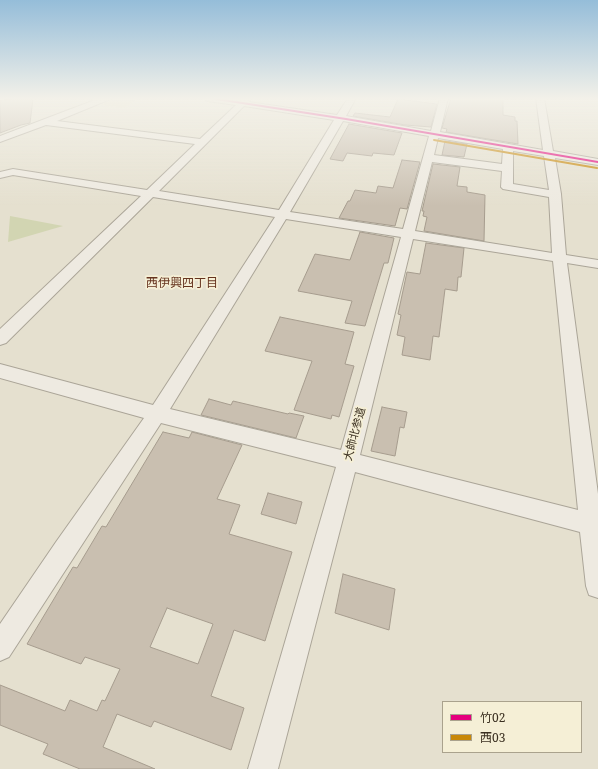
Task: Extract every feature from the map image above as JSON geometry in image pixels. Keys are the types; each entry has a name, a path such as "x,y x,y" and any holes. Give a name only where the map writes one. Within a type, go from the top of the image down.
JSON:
{"street":[{"path":"0,139 14,134"},
{"path":"139,134 203,142"},
{"path":"0,339 212,134"},
{"path":"0,648 64,550 157,414 331,134"},
{"path":"435,134 598,162"},
{"name":"大師北参道","path":"263,769 348,461 435,134"},
{"path":"545,134 555,194 560,258 595,525 598,586"},
{"path":"508,146 507,187 555,194"},
{"path":"429,158 508,168"},
{"path":"0,175 13,172 598,264"},
{"path":"0,371 157,414 348,461 595,525"}],"green space":[{"path":"10,216 63,226 8,242"}],"building":[{"path":"344,134 402,134 394,155 373,153 372,156 347,153 343,161 330,159"},
{"path":"457,134 518,134 518,144"},
{"path":"445,141 467,144 464,157 442,155"},
{"path":"402,160 420,162 407,209 400,208 395,226 339,218 355,190 376,193 378,186 393,188"},
{"path":"433,164 460,167 457,186 467,187 467,192 485,195 484,241 424,231 427,217 423,216 424,211 422,211"},
{"path":"360,232 394,238 388,263 384,263 365,326 345,323 352,301 298,291 315,254 350,260"},
{"path":"426,243 464,248 461,277 458,277 457,291 445,289 439,337 433,336 430,360 402,355 405,337 397,335 401,315 398,314 407,272 420,274"},
{"path":"280,317 354,332 345,364 354,366 339,417 332,415 331,419 294,410 312,361 265,351"},
{"path":"209,399 231,405 233,401 288,414 304,416 296,438 201,415"},
{"path":"382,407 407,412 404,428 400,427 395,456 371,451"},
{"path":"163,432 189,438 192,432 242,445 217,499 240,505 229,534 292,552 265,641 234,630 211,696 244,708 231,750 154,721 151,727 117,714 103,747 155,769 80,769 43,754 48,744 0,725 0,685 65,711 70,700 97,711 102,700 105,701 120,669 85,657 81,664 27,644 73,567 77,568 102,526 106,527","holes":["167,608 213,624 198,664 150,647"]},
{"path":"268,493 302,502 296,524 261,514"},
{"path":"343,574 395,589 389,630 335,613"}],"transit line":[{"name":"竹02","path":"433,134 598,162"},
{"name":"西03","path":"434,140 597,168"}],"district":[{"name":"西伊興四丁目","path":"182,284"}]}
